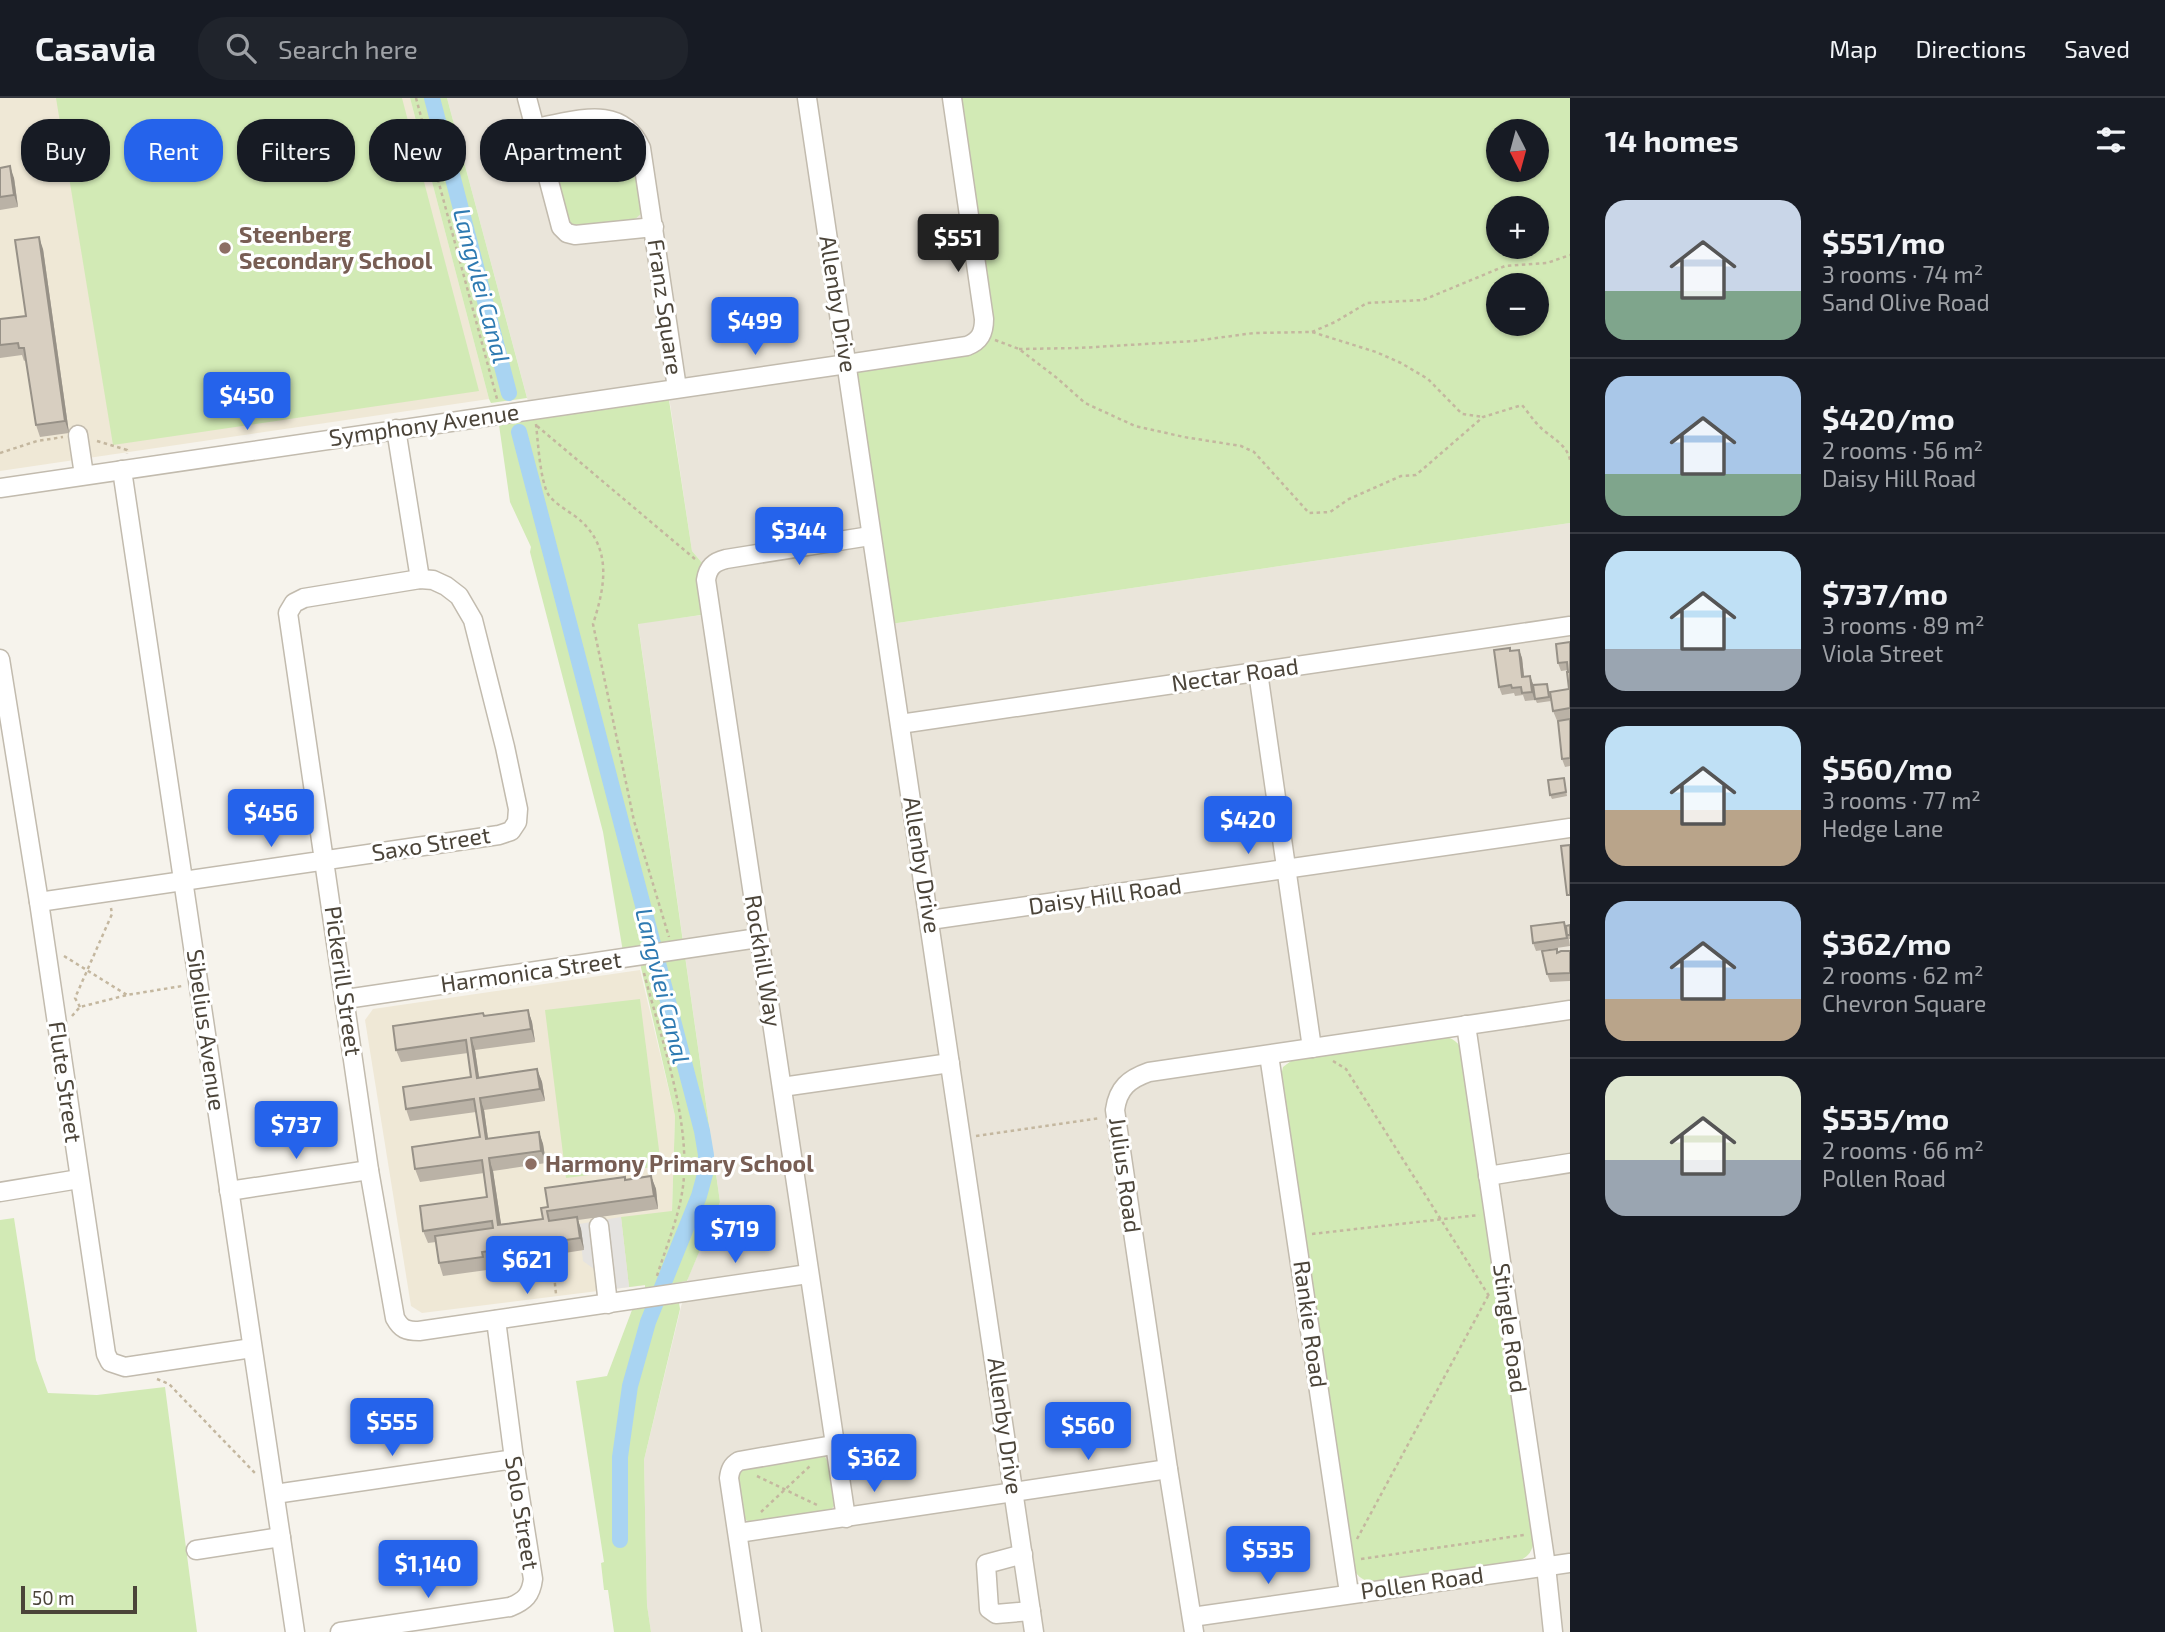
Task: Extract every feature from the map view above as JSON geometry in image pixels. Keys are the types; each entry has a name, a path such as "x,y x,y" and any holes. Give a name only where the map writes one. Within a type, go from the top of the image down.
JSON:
{"street":[{"name":"Franz Square","path":"527,98 532,119"},
{"name":"Allenby Drive","path":"807,98 1034,1632"},
{"path":"952,98 984,319 982,336"},
{"name":"Franz Square","path":"646,178 677,388"},
{"name":"Franz Square","path":"548,182 558,219 567,233 575,235 654,227"},
{"name":"Symphony Avenue","path":"0,488 396,429 499,410 533,417 677,388 967,346 982,336"},
{"path":"396,429 420,579"},
{"path":"78,435 84,475"},
{"name":"Sibelius Avenue","path":"122,470 295,1632"},
{"path":"709,570 714,563 726,559 870,536"},
{"name":"Rockhill Way","path":"709,570 706,585 845,1518"},
{"name":"Saxo Street","path":"39,902 499,835 511,831 517,822 518,809 473,620 459,596 433,580 420,579"},
{"name":"Pickerill Street","path":"420,579 304,597 293,603 288,613 369,1170 391,1307 400,1326 407,1331 419,1331 808,1274"},
{"name":"Nectar Road","path":"900,724 1570,626"},
{"name":"Flute Street","path":"0,659 39,902 103,1346 110,1362 125,1367"},
{"path":"1258,672 1312,1048"},
{"name":"Daisy Hill Road","path":"930,920 1570,828"},
{"name":"Harmonica Street","path":"346,999 758,938"},
{"name":"Julius Road","path":"1193,1625 1116,1120 1116,1099 1120,1090 1127,1082 1149,1072 1570,1010"},
{"name":"Stingle Road","path":"1466,1025 1493,1213 1497,1296 1541,1532 1553,1632"},
{"name":"Rankie Road","path":"1269,1055 1349,1593"},
{"path":"782,1087 950,1063"},
{"path":"1488,1176 1570,1163"},
{"path":"229,1191 369,1170"},
{"path":"0,1192 79,1179"},
{"path":"598,1226 608,1304"},
{"name":"Solo Street","path":"340,1632 510,1607 527,1598 532,1590 533,1579 496,1320"},
{"path":"125,1367 252,1348"},
{"path":"752,1632 729,1478 733,1465 739,1461 833,1445"},
{"path":"275,1494 514,1459"},
{"path":"738,1533 1168,1469"},
{"path":"196,1550 281,1537"},
{"path":"1023,1554 986,1564 989,1609 996,1614 1031,1611"},
{"name":"Pollen Road","path":"1193,1625 1349,1593 1570,1563"}],"path":[{"path":"416,98 499,410"},
{"path":"1312,332 1367,303 1423,300 1504,266 1547,263 1570,255"},
{"path":"1019,349 1079,348 1194,341 1254,333 1312,332 1376,352 1401,363 1428,379 1462,414 1483,417"},
{"path":"982,336 1019,349 1085,403 1135,426 1241,446 1254,452 1309,513 1330,512 1349,499 1401,475 1416,475 1483,417 1522,405 1541,428 1560,443 1569,454 1570,460"},
{"path":"533,417 709,570"},
{"path":"533,417 542,472 549,495 585,524 600,549 604,574 602,597 593,624 634,821 681,1113 684,1178 658,1296"},
{"path":"80,1007 75,998 112,914 109,892"},
{"path":"45,946 127,995"},
{"path":"58,1030 80,1007 127,995 199,984"},
{"path":"1312,1048 1346,1069 1440,1219 1497,1296 1345,1562"},
{"path":"962,1138 1102,1117 1116,1120"},
{"path":"1296,1236 1493,1213"},
{"path":"552,1255 558,1311"},
{"path":"125,1367 169,1384 256,1474"},
{"path":"738,1533 814,1463"},
{"path":"733,1465 821,1506"},
{"path":"1345,1562 1541,1532"}],"shaded area":[{"name":"Steenberg Secondary School","path":"0,98 410,98 416,119 369,119 369,182 432,182 489,399 0,471"},
{"path":"447,98 952,98 984,319 884,625 1570,523 1570,1632 651,1632 647,1605 644,1460 688,1278 720,1202 638,623 711,614 709,571 692,551 668,390 530,409 466,169 466,119 453,119","holes":["1466,1026 1545,1566 1349,1593 1270,1055"]},
{"name":"Harmony Primary School","path":"640,970 675,1116 672,1211 646,1285 422,1313 411,1306 365,1020 373,1009"},
{"path":"621,1217 629,1287 597,1291 594,1269 583,1261 579,1224"}],"green space":[{"name":"Steenberg Secondary School","path":"56,98 402,98 408,119 369,119 369,182 424,182 479,391 113,445 70,182 110,182 110,119 59,119"},
{"path":"410,98 447,98 453,119 416,119"},
{"path":"952,98 1570,98 1570,523 884,625 847,364 982,336"},
{"path":"466,169 527,398 491,403 432,182 466,182"},
{"path":"558,182 639,182 644,211 634,220 577,228 569,226"},
{"path":"669,400 692,551 703,564 699,582 701,615 638,624 683,942 623,952 603,832 530,552 531,547 510,502 499,425"},
{"path":"685,956 720,1202 687,1281 645,1288 645,1285 629,1287 621,1217 672,1211 675,1116 640,963"},
{"path":"640,999 661,1166 566,1178 545,1010"},
{"path":"1440,1036 1455,1041 1463,1054 1534,1538 1529,1554 1515,1562 1378,1583 1359,1577 1352,1567 1280,1080 1283,1067 1295,1058"},
{"path":"14,1218 36,1360 48,1393 97,1395 165,1387 197,1632 0,1632 0,1220"},
{"path":"679,1303 680,1309 644,1460 647,1605 651,1632 614,1632 608,1590 604,1590 601,1563 604,1562 576,1381 607,1376 632,1310"},
{"path":"814,1454 824,1456 831,1471 836,1496 832,1509 824,1514 755,1524 746,1520 741,1513 736,1478 745,1464"}],"building":[{"path":"10,166 14,195 0,197 0,168"},
{"path":"39,237 65,421 36,425 24,348 19,348 18,343 0,345 0,319 26,316 15,240"},
{"path":"1570,642 1568,672 1567,662 1558,663 1556,644"},
{"path":"1510,648 1510,651 1519,650 1522,677 1530,676 1532,692 1522,693 1521,687 1512,688 1511,685 1499,687 1494,650"},
{"path":"1567,672 1570,672 1570,708 1553,711 1550,692 1569,689"},
{"path":"1547,684 1549,697 1535,699 1533,685"},
{"path":"1570,719 1570,758 1562,759 1558,721"},
{"path":"1564,778 1566,792 1550,795 1548,780"},
{"path":"1570,845 1570,895 1567,895 1561,846"},
{"path":"1564,922 1567,938 1533,943 1531,926"},
{"path":"1570,925 1570,935 1567,935 1566,926"},
{"path":"1557,949 1557,953 1570,951 1570,973 1547,974 1542,951"},
{"path":"528,1010 531,1029 471,1038 477,1078 537,1069 540,1089 480,1098 486,1139 539,1132 541,1151 489,1158 498,1225 543,1219 541,1208 548,1207 545,1188 651,1176 654,1196 547,1211 549,1221 577,1217 580,1238 482,1252 483,1257 439,1263 435,1236 493,1228 492,1221 423,1231 420,1206 487,1197 482,1160 415,1169 412,1147 480,1137 474,1099 406,1109 403,1087 471,1077 466,1040 396,1050 393,1026 483,1013 484,1016"}],"waterway":[{"name":"Langvlei Canal","path":"432,98 509,393"},
{"name":"Langvlei Canal","path":"519,432 702,1131 706,1155 705,1174 699,1196 648,1322 630,1386 620,1457 620,1540"}],"place":[{"name":"Steenberg Secondary School","path":"225,248"},
{"name":"Harmony Primary School","path":"531,1164"}]}
